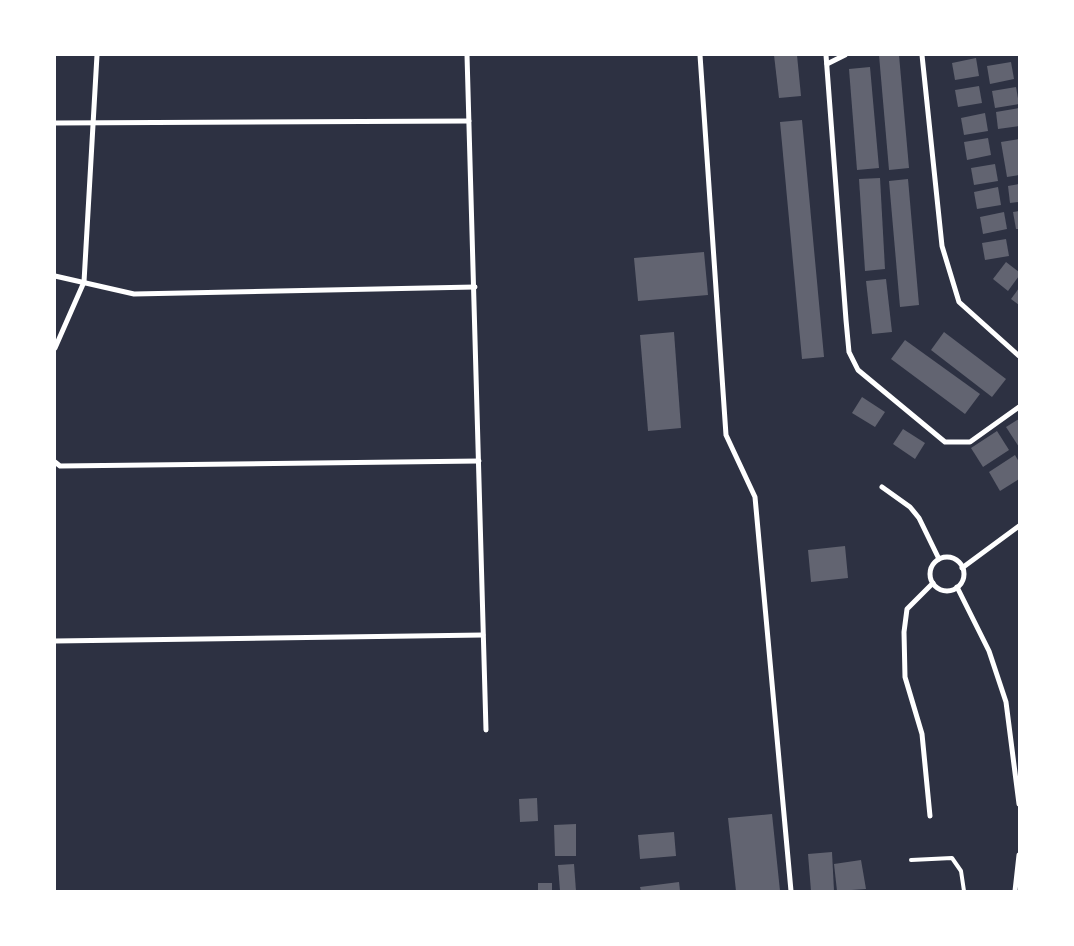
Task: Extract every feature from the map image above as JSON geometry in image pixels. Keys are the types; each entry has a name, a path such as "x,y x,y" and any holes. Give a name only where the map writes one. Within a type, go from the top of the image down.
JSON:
{"street":[{"path":"55,348 84,282 97,55"},
{"path":"466,55 475,287 486,730"},
{"path":"700,55 726,436 756,497 791,891"},
{"path":"826,55 849,352 858,370 945,442 970,442 1019,407"},
{"path":"827,64 845,55"},
{"path":"922,55 942,246 959,302 1019,356"},
{"path":"55,123 469,121"},
{"path":"55,276 134,294 475,287"},
{"path":"55,462 60,466 479,461"},
{"path":"882,486 910,507 919,518 938,559"},
{"path":"962,568 1019,526"},
{"path":"950,558 959,563 962,568 963,579 957,587 946,591 932,583 931,567 938,559 950,558"},
{"path":"930,816 922,734 905,677 904,632 908,609 932,583"},
{"path":"957,587 989,651 1006,702 1019,804"},
{"path":"55,641 483,635"},
{"path":"1015,891 1019,854"}],"lane":[{"path":"911,860 952,858 961,871 964,891"}],"building":[{"path":"774,55 797,55 801,96 779,98"},
{"path":"879,55 899,55 909,168 889,170"},
{"path":"976,58 979,76 955,80 952,63"},
{"path":"1011,62 1014,79 990,84 987,66"},
{"path":"870,67 879,168 857,170 849,69"},
{"path":"979,86 982,103 958,107 955,90"},
{"path":"1016,87 1019,104 995,108 992,91"},
{"path":"1019,108 1019,126 998,129 996,112"},
{"path":"985,113 988,131 964,135 961,118"},
{"path":"802,120 824,357 802,359 780,122"},
{"path":"988,138 991,155 967,160 964,142"},
{"path":"1019,139 1019,175 1007,177 1001,142"},
{"path":"995,164 998,181 974,185 971,168"},
{"path":"880,178 885,269 865,271 859,179"},
{"path":"908,179 919,305 900,307 889,181"},
{"path":"1019,184 1019,202 1010,203 1008,186"},
{"path":"998,187 1001,205 977,209 974,192"},
{"path":"1019,211 1019,229 1016,229 1013,212"},
{"path":"1004,212 1007,229 983,234 980,217"},
{"path":"1006,239 1009,256 985,260 982,243"},
{"path":"704,252 708,295 638,301 634,258"},
{"path":"1006,262 1019,272 1019,276 1008,291 993,279"},
{"path":"886,279 892,332 872,334 866,281"},
{"path":"1019,288 1019,305 1011,299"},
{"path":"674,332 681,428 648,431 640,335"},
{"path":"944,332 1006,379 992,397 931,350"},
{"path":"905,340 980,394 965,414 891,359"},
{"path":"862,397 885,412 875,427 852,413"},
{"path":"1019,419 1019,447 1006,427"},
{"path":"903,429 925,443 915,459 893,444"},
{"path":"997,431 1009,450 983,467 971,448"},
{"path":"1015,455 1019,462 1019,479 1000,491 989,472"},
{"path":"845,546 848,578 811,582 808,550"},
{"path":"537,798 538,821 520,822 519,799"},
{"path":"772,814 780,891 736,891 728,818"},
{"path":"576,824 576,856 555,856 554,825"},
{"path":"674,832 676,856 640,859 638,835"},
{"path":"832,852 834,891 811,891 808,854"},
{"path":"861,860 866,889 837,891 834,864"},
{"path":"574,864 576,891 560,891 558,865"},
{"path":"679,882 680,891 641,891 640,887"},
{"path":"538,883 552,883 552,891 538,891"}]}
